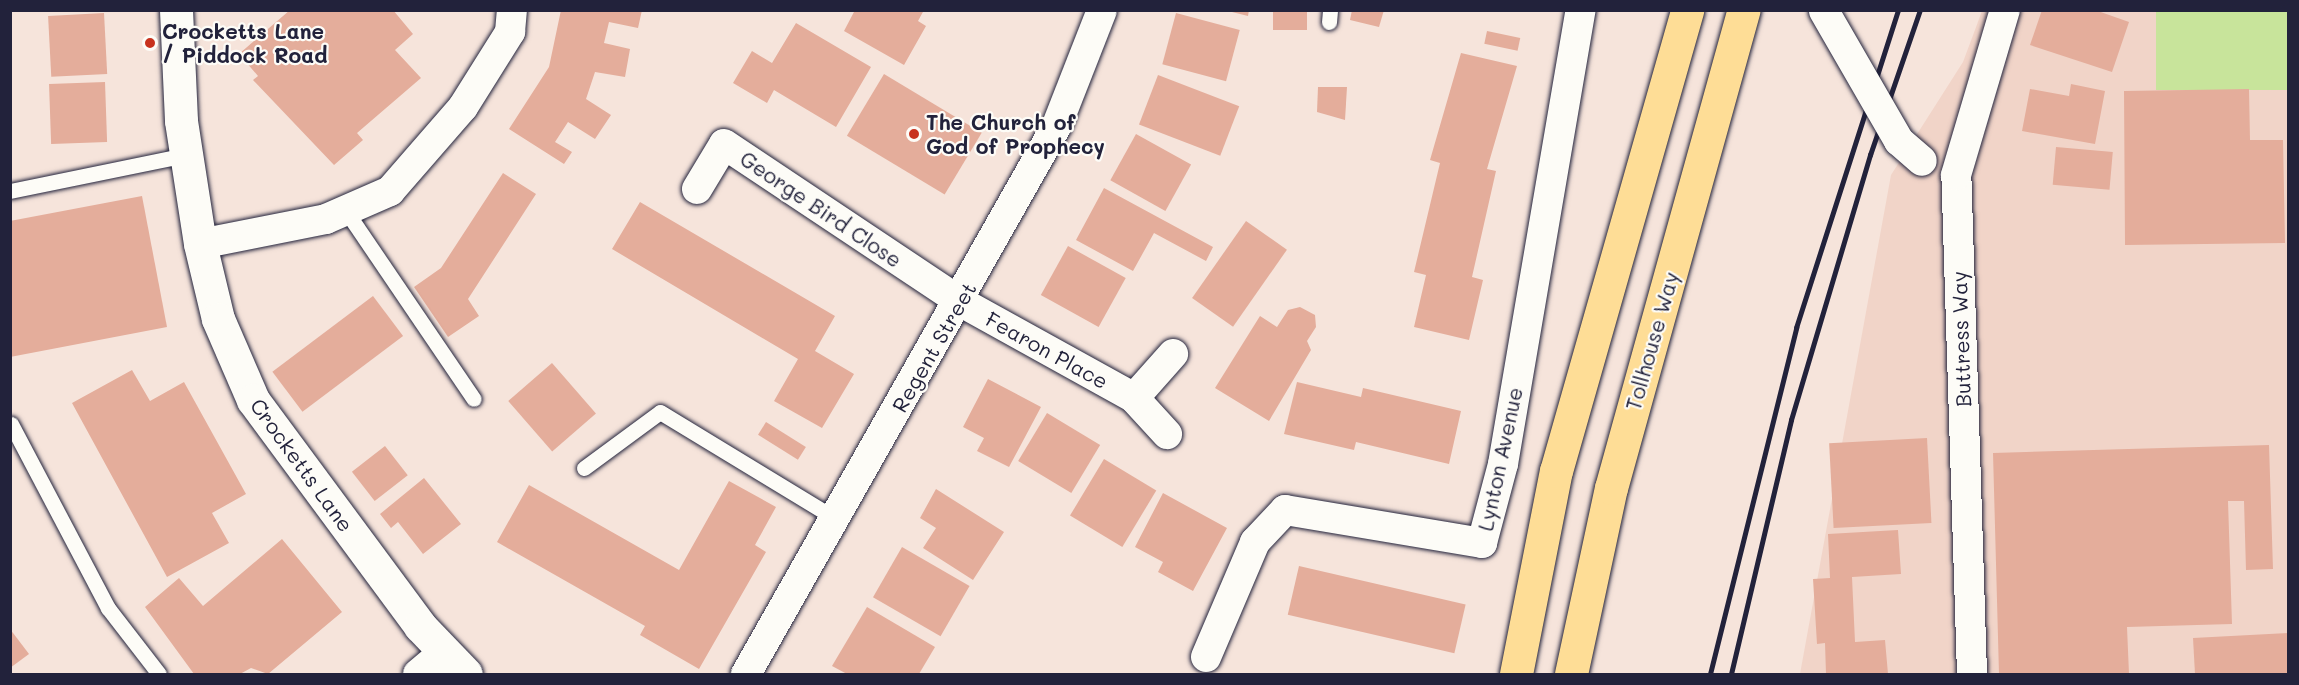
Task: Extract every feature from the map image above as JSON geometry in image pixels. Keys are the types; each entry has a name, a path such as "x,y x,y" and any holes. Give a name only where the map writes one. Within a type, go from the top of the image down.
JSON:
{"main road":[{"path":"1516,675 1556,471 1687,10"},
{"name":"Tollhouse Way","path":"1571,675 1611,488 1744,10"}],"street":[{"name":"Crocketts Lane","path":"176,10 186,154 200,243 218,319 253,400 420,626 455,663"},
{"path":"200,243 346,211 390,191 463,107 510,32 512,10"},
{"name":"Regent Street","path":"746,675 834,517 961,302 1057,125 1102,10"},
{"name":"Lynton Avenue","path":"1206,657 1255,542 1285,510 1482,543 1503,464 1581,10"},
{"path":"1824,10 1899,141 1922,161 1956,175"},
{"name":"Buttress Way","path":"1972,675 1956,175 2005,10"},
{"name":"George Bird Close","path":"697,189 723,144 961,302"},
{"name":"Fearon Place","path":"961,302 1134,398 1167,434"},
{"name":"Fearon Place","path":"1134,398 1173,354"},
{"path":"418,675 455,663"}],"lane":[{"path":"10,191 186,154"},
{"path":"346,211 474,399"},
{"path":"584,468 660,412 834,517"},
{"path":"11,424 108,608 159,675"}],"shaded area":[{"path":"1982,11 2156,11 2156,90 2288,87 2288,674 1800,674 1891,175 1963,62"}],"green space":[{"path":"2156,11 2288,11 2288,90 2156,90"}],"building":[{"path":"290,10 393,10 413,34 395,50 421,78 357,133 363,140 334,165 253,80 258,76 239,54"},
{"path":"561,10 642,10 638,28 609,22 604,43 630,49 625,77 595,72 586,99 611,115 595,139 568,122 555,142 572,152 564,164 509,129 549,67"},
{"path":"855,10 924,10 918,21 926,26 904,65 844,31"},
{"path":"1224,10 1249,10 1248,16"},
{"path":"1273,10 1307,10 1307,30 1273,30"},
{"path":"1352,10 1384,10 1379,27 1350,20"},
{"path":"2042,10 2095,10 2129,22 2112,72 2030,45"},
{"path":"104,13 107,74 51,77 48,16"},
{"path":"1176,13 1240,30 1226,81 1162,64"},
{"path":"796,23 871,67 836,127 774,90 767,103 733,83 752,51 772,63"},
{"path":"1487,31 1520,38 1518,51 1484,44"},
{"path":"1461,53 1517,66 1487,169 1496,171 1472,277 1483,280 1469,340 1414,327 1426,275 1414,272 1440,163 1430,160"},
{"name":"The Church of God of Prophecy","path":"884,74 982,133 945,194 847,136"},
{"path":"1158,75 1239,106 1220,156 1139,124"},
{"path":"105,82 107,142 51,144 49,84"},
{"path":"2071,84 2105,91 2095,144 2022,131 2030,89 2069,96"},
{"path":"1318,87 1347,87 1345,120 1317,112"},
{"path":"2249,89 2250,140 2283,140 2285,243 2125,245 2124,91"},
{"path":"1136,134 1191,165 1165,211 1110,180"},
{"path":"2056,147 2113,152 2109,190 2053,185"},
{"path":"503,173 536,194 468,299 479,316 448,337 414,287 441,268"},
{"path":"1104,188 1213,247 1206,261 1154,233 1133,271 1076,240"},
{"path":"142,196 167,327 10,357 10,221"},
{"path":"640,202 835,316 815,351 854,374 822,428 774,401 798,359 612,249"},
{"path":"1246,221 1287,250 1233,327 1192,298"},
{"path":"1068,246 1126,278 1099,327 1041,295"},
{"path":"373,296 403,336 302,412 272,372"},
{"path":"1300,307 1315,315 1316,327 1307,341 1311,350 1269,421 1215,388 1260,316 1277,327 1288,310"},
{"path":"552,363 596,414 552,452 508,401"},
{"path":"132,370 150,401 184,382 246,494 212,513 229,543 167,577 72,403"},
{"path":"988,379 1041,407 1009,467 977,451 984,438 963,427"},
{"path":"1297,382 1361,397 1363,388 1461,411 1449,464 1356,442 1354,450 1284,434"},
{"path":"1047,413 1100,445 1071,493 1018,461"},
{"path":"766,422 806,447 798,460 758,435"},
{"path":"1927,438 1931,523 1834,528 1829,443"},
{"path":"2269,445 2273,569 2246,570 2244,501 2228,501 2232,624 2127,627 2129,674 1999,674 1993,453"},
{"path":"385,446 408,475 375,501 352,472"},
{"path":"1104,459 1156,490 1122,547 1070,516"},
{"path":"424,478 461,524 423,554 398,522 391,528 380,514"},
{"path":"729,481 776,507 755,545 766,552 699,669 640,635 645,626 497,542 529,485 679,570"},
{"path":"936,489 1004,532 973,580 923,548 936,528 920,518"},
{"path":"1163,493 1227,528 1193,591 1158,572 1163,562 1135,547"},
{"path":"1898,530 1901,574 1852,577 1855,642 1885,640 1888,674 1826,674 1825,643 1817,644 1813,579 1830,578 1828,534"},
{"path":"282,539 342,612 268,674 251,668 240,674 194,674 145,607 179,578 203,606"},
{"path":"902,547 970,586 941,636 873,597"},
{"path":"1299,566 1466,604 1454,653 1288,615"},
{"path":"867,607 935,647 919,674 847,674 832,666"},
{"path":"10,629 29,654 10,668"},
{"path":"2288,633 2288,674 2195,674 2193,638"}],"railway":[{"path":"1710,674 1796,328 1898,10"},
{"path":"1731,674 1791,420 1870,155 1920,10"}],"place":[{"name":"Crocketts Lane / Piddock Road","path":"150,43"},
{"name":"The Church of God of Prophecy","path":"914,134"}]}
